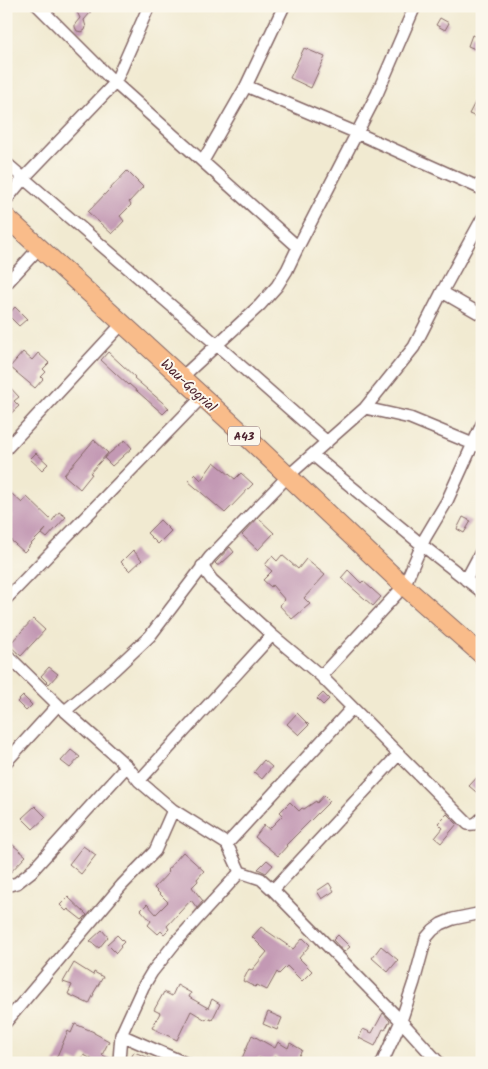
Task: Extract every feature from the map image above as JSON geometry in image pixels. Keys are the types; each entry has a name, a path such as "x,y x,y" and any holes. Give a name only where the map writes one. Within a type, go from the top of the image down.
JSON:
{"main road":[{"name":"Wau-Gogrial","path":"6,216 288,476 404,586 482,655"}],"street":[{"path":"38,6 115,82 298,247"},
{"path":"6,200 23,179 115,82 149,6"},
{"path":"203,162 246,86 284,6"},
{"path":"181,378 260,305 277,286 377,94 415,6"},
{"path":"246,86 482,189"},
{"path":"6,163 327,442"},
{"path":"6,762 61,708 114,670 150,636 202,566 288,476 365,408 414,347 442,292 478,238 482,219"},
{"path":"6,284 39,248"},
{"path":"442,292 482,315"},
{"path":"6,449 122,324"},
{"path":"6,599 202,397"},
{"path":"365,408 410,418 477,446"},
{"path":"320,676 404,586 426,538 477,446 482,424"},
{"path":"313,455 422,546 482,592"},
{"path":"466,580 482,550"},
{"path":"202,566 212,580 320,676 468,824 477,823 482,818"},
{"path":"139,781 272,635"},
{"path":"6,654 61,708 127,766 139,781 173,810 227,844 240,872 261,879 273,890 401,1021 439,1063"},
{"path":"227,844 352,708"},
{"path":"273,890 399,754"},
{"path":"6,886 17,883 31,872 127,766"},
{"path":"6,1022 122,885 155,851 173,810"},
{"path":"118,1063 121,1035 152,972 175,943 240,872"},
{"path":"382,1063 401,1021 426,938 441,924 453,919 482,913"},
{"path":"121,1035 185,1063"}],"building":[{"path":"76,6 92,6 90,13 84,20 86,27 82,32 77,31 75,27 80,18"},
{"path":"440,18 449,23 445,30 436,25"},
{"path":"472,35 482,39 482,52 468,46"},
{"path":"304,48 325,57 311,88 290,78"},
{"path":"482,89 482,112 479,118 469,114"},
{"path":"127,171 143,187 129,202 131,205 120,216 124,221 112,234 88,212"},
{"path":"15,307 27,319 19,326 8,315"},
{"path":"23,352 32,360 38,353 49,363 43,369 46,372 41,377 43,379 35,388 10,367"},
{"path":"108,352 134,378 169,408 163,414 101,360"},
{"path":"6,383 19,397 14,401 19,406 6,418"},
{"path":"94,440 108,453 90,473 92,474 80,489 64,475"},
{"path":"125,440 132,448 112,466 104,458"},
{"path":"36,453 48,464 42,470 30,459"},
{"path":"214,462 235,479 241,473 253,484 225,513 188,481 195,474 201,480"},
{"path":"12,494 22,503 27,497 52,521 59,512 66,517 47,538 42,534 46,529 24,552 6,536 6,521 12,516 6,511 6,500"},
{"path":"463,517 471,521 464,533 457,529"},
{"path":"258,518 274,533 258,550 242,535"},
{"path":"160,520 171,531 158,544 147,533"},
{"path":"230,547 234,552 220,565 217,565 215,563"},
{"path":"133,550 142,560 130,571 121,562"},
{"path":"282,555 298,569 306,559 325,575 304,598 310,604 292,619 279,605 285,600 272,585 271,587 263,580 272,571 265,565 272,556 277,561"},
{"path":"348,570 361,583 363,581 381,597 373,606 341,578"},
{"path":"33,619 45,630 21,656 9,645"},
{"path":"49,667 58,674 49,684 41,676"},
{"path":"323,693 329,699 323,705 317,699"},
{"path":"23,696 32,705 26,711 17,702"},
{"path":"297,713 309,725 299,735 287,724"},
{"path":"71,750 80,757 70,768 61,761"},
{"path":"264,760 272,767 262,779 254,772"},
{"path":"482,772 482,797 469,786"},
{"path":"324,795 330,801 286,845 278,856 255,837 264,825 269,829 283,815 280,812 290,802 299,811 316,801 317,803"},
{"path":"35,806 46,817 33,829 22,818"},
{"path":"447,814 457,824 441,843 435,838 443,828 438,823"},
{"path":"6,839 26,856 6,877"},
{"path":"83,846 96,855 81,874 69,864"},
{"path":"183,852 204,871 192,887 203,901 197,908 191,900 167,926 169,929 164,934 161,931 158,934 148,925 151,921 141,910 147,904 156,914 168,902 154,888 169,872 167,870"},
{"path":"267,860 273,865 266,873 258,869"},
{"path":"329,883 334,891 322,899 317,891"},
{"path":"68,897 87,915 82,920 68,909 66,911 60,905"},
{"path":"261,927 293,949 303,938 310,945 299,958 312,971 302,981 287,966 279,974 277,972 267,990 243,981 249,969 252,970 267,952 252,937"},
{"path":"102,930 108,937 99,948 90,941"},
{"path":"117,935 124,942 116,953 107,944"},
{"path":"338,935 350,947 344,952 333,940"},
{"path":"381,946 398,960 388,972 372,958"},
{"path":"74,963 93,975 94,972 103,977 89,1004 68,994 72,985 63,982"},
{"path":"177,985 191,993 189,997 208,1008 212,999 220,1004 212,1020 207,1018 206,1020 191,1011 177,1040 152,1028 160,1013 154,1010 164,992 172,996"},
{"path":"268,1012 282,1018 277,1030 263,1024"},
{"path":"383,1013 390,1021 385,1030 383,1029 375,1046 359,1038 363,1029 372,1033"},
{"path":"75,1024 109,1041 102,1055 111,1059 111,1063 99,1063 84,1055 80,1063 70,1059 68,1063 54,1063 68,1031 71,1033"},
{"path":"252,1035 275,1048 278,1042 288,1048 290,1043 302,1050 295,1063 287,1063 274,1056 271,1063 259,1058 257,1063 240,1063"},
{"path":"134,1052 160,1063 137,1063 130,1060"}]}
